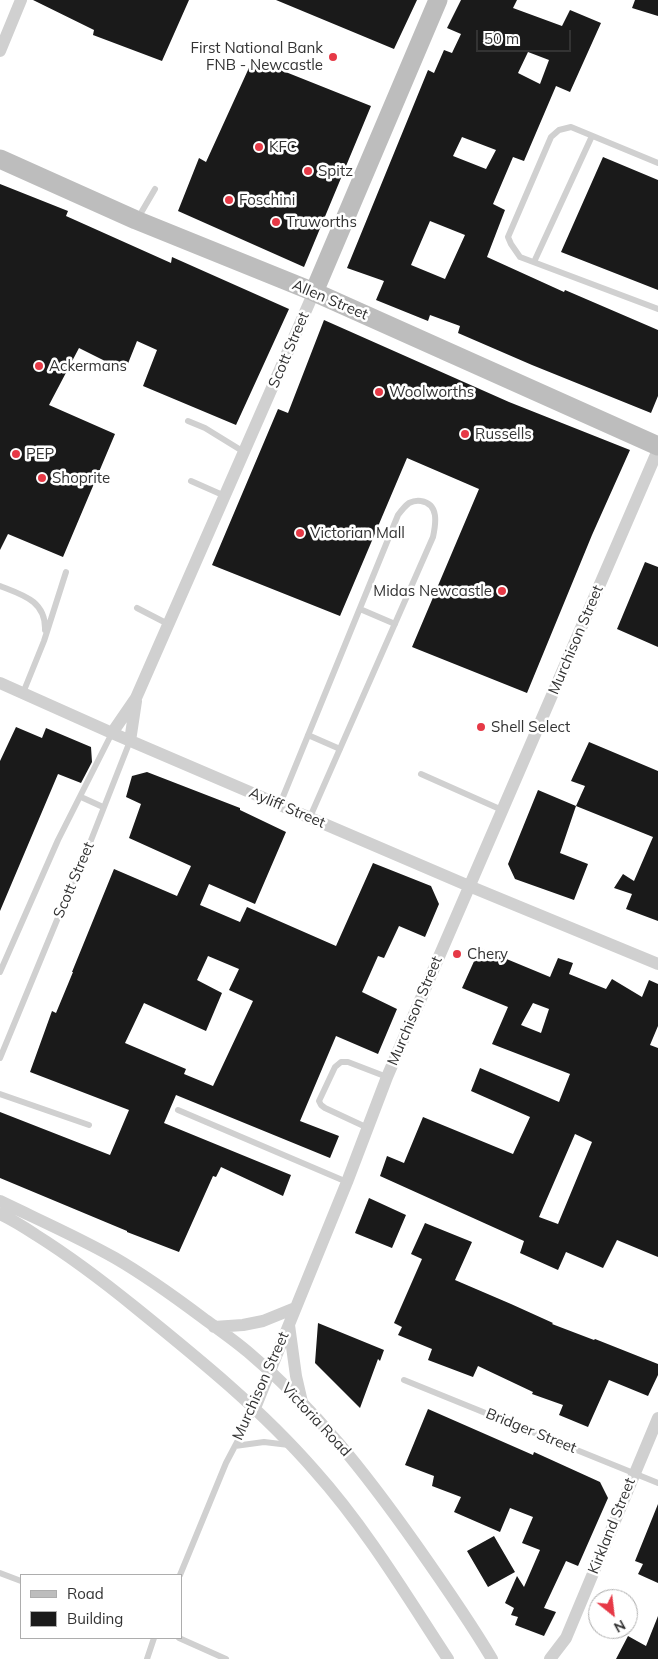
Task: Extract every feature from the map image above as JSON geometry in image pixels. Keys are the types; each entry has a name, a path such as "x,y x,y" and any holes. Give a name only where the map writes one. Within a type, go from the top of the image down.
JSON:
{"street":[{"path":"0,51 21,0"},
{"name":"Scott Street","path":"112,733 136,698 314,292 438,0"},
{"name":"Allen Street","path":"0,159 136,220 314,292 658,446"},
{"name":"Murchison Street","path":"255,1408 347,1182 387,1077 658,450"},
{"name":"Ayliff Street","path":"0,683 130,741 469,886 658,964"},
{"name":"Scott Street","path":"130,741 136,698"},
{"name":"Victoria Road","path":"0,1201 68,1233 117,1259 214,1326 247,1350 270,1370 353,1458 470,1621 492,1659"},
{"path":"0,1214 55,1247 98,1278 255,1408 315,1470 355,1519 448,1659"},
{"path":"214,1326 244,1325 263,1321 295,1308"},
{"path":"289,1323 296,1376 303,1403"},
{"name":"Kirkland Street","path":"550,1659 566,1638 658,1418"}],"lane":[{"path":"658,163 571,127 559,130 551,137 508,237 510,244 520,257 658,309"},
{"path":"534,262 592,136"},
{"path":"136,220 154,189"},
{"path":"188,421 205,428 244,453"},
{"path":"191,481 225,496"},
{"path":"280,804 398,515 408,504 416,500 430,504 436,523 433,537 310,818"},
{"path":"23,693 44,641 66,572"},
{"path":"0,586 30,598 42,611 45,621 44,641"},
{"path":"137,608 168,624"},
{"path":"360,608 395,624"},
{"name":"Scott Street","path":"0,972 58,840 112,733"},
{"path":"308,735 340,749"},
{"name":"Scott Street","path":"0,1058 86,853 130,741"},
{"path":"421,774 502,810"},
{"path":"81,797 103,808"},
{"path":"368,1128 325,1108 319,1101 335,1067 341,1062 348,1062 387,1077"},
{"path":"0,1094 89,1125"},
{"path":"178,1110 347,1182"},
{"name":"Bridger Street","path":"404,1380 658,1483"},
{"name":"Murchison Street","path":"180,1574 226,1463 255,1408"},
{"path":"235,1446 253,1442 290,1445"},
{"path":"0,1573 20,1581"},
{"path":"147,1659 154,1639"},
{"path":"181,1639 226,1659"}],"building":[{"path":"33,0 189,0 162,61 93,35 94,30"},
{"path":"276,0 417,0 394,49"},
{"path":"461,0 517,0 513,8 562,26 570,10 601,23 570,92 556,86 524,161 513,157 493,204 505,210 487,257 564,292 565,290 658,330 658,396 651,413 458,333 460,326 430,315 428,321 376,300 384,281 347,268 428,70 434,73 444,50 452,53 461,34 447,28","holes":["528,52 549,60 540,84 518,73","462,137 496,150 486,169 453,156","430,221 465,235 445,279 411,265"]},
{"path":"635,0 658,0 658,16 632,8"},
{"path":"253,59 371,106 304,267 178,211 199,158 206,162"},
{"path":"603,157 658,180 658,290 561,252"},
{"path":"0,184 68,211 66,216 171,263 172,257 289,309 236,425 143,386 157,350 137,341 125,371 79,348 49,405 115,434 63,557 8,534 0,550"},
{"path":"324,320 509,402 630,450 592,535 527,693 412,647 479,489 407,458 340,616 212,565 278,409 288,413"},
{"path":"645,562 658,567 658,647 617,629"},
{"path":"16,727 42,738 46,728 91,747 92,762 81,783 58,774 0,911 0,761"},
{"path":"589,742 658,771 658,921 626,909 632,894 614,888 623,874 634,881 653,837 576,806 585,786 571,781"},
{"path":"147,772 240,808 240,810 286,832 255,904 209,884 200,905 240,922 247,907 336,946 373,863 431,886 439,904 425,937 399,926 384,958 378,956 362,992 397,1009 378,1054 336,1036 300,1121 339,1136 330,1158 176,1095 164,1123 291,1175 283,1196 221,1167 216,1177 213,1176 179,1252 0,1178 0,1112 110,1155 129,1110 30,1072 52,1011 56,1013 114,869 177,896 191,866 129,838 141,804 126,797 132,776","holes":["208,956 239,969 229,990 253,1001 213,1086 184,1074 186,1069 125,1043 144,1003 206,1031 222,993 197,980"]},
{"path":"538,790 576,806 560,853 588,864 574,900 515,879 508,864"},
{"path":"480,948 550,977 558,958 573,963 569,974 606,989 612,979 642,997 649,980 658,984 658,1026 650,1045 658,1048 658,1257 617,1240 603,1268 566,1252 558,1270 520,1253 524,1241 380,1176 387,1156 404,1163 423,1117 513,1154 530,1117 471,1091 480,1068 559,1102 570,1074 492,1044 508,1007 462,988","holes":["533,1003 549,1009 541,1033 521,1025","575,1134 592,1142 558,1224 539,1217"]},
{"path":"369,1198 406,1215 392,1248 355,1233"},
{"path":"425,1223 472,1242 455,1280 552,1324 658,1364 658,1375 648,1396 609,1380 588,1427 559,1415 563,1405 532,1394 533,1392 478,1366 473,1377 428,1360 432,1349 398,1335 402,1327 394,1323 422,1259 411,1254"},
{"path":"318,1323 384,1350 380,1361 378,1359 360,1408 315,1363"},
{"path":"428,1409 533,1455 534,1452 600,1482 608,1498 578,1566 566,1561 544,1608 556,1612 544,1636 515,1625 518,1617 511,1615 514,1608 505,1603 517,1576 524,1587 540,1550 522,1543 533,1517 510,1508 500,1532 454,1512 461,1497 432,1486 434,1476 405,1465"},
{"path":"658,1504 658,1583 638,1574 643,1564 635,1561"},
{"path":"494,1536 515,1572 488,1587 467,1551"},
{"path":"658,1616 658,1659 616,1659 626,1639 633,1639 646,1646"}],"place":[{"name":"First National Bank FNB - Newcastle","path":"333,57"},
{"name":"KFC","path":"259,147"},
{"name":"Spitz","path":"308,171"},
{"name":"Foschini","path":"229,200"},
{"name":"Truworths","path":"276,222"},
{"name":"Ackermans","path":"39,366"},
{"name":"Woolworths","path":"379,392"},
{"name":"Russells","path":"465,434"},
{"name":"PEP","path":"16,454"},
{"name":"Shoprite","path":"42,478"},
{"name":"Victorian Mall","path":"300,533"},
{"name":"Midas Newcastle","path":"502,591"},
{"name":"Shell Select","path":"481,727"},
{"name":"Chery","path":"457,954"}]}
